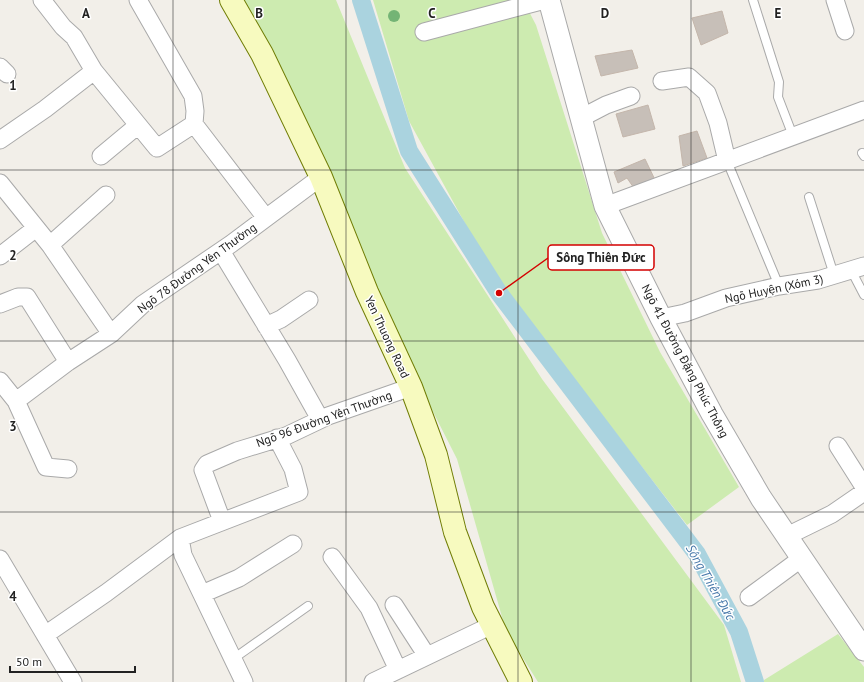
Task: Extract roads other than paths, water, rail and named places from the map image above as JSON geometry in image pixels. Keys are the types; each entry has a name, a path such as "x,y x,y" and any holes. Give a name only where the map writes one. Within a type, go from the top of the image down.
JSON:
{"main road":[{"name":"Yen Thuong Road","path":"231,0 262,54 321,177 367,292 411,388 436,455 456,532 483,607 521,682"}],"street":[{"path":"42,0 63,27 74,37 94,70 137,126 157,148 194,124"},
{"path":"138,0 193,96 195,111 194,124 266,218"},
{"path":"424,32 545,0"},
{"name":"Ngõ 41 Đường Đặng Phúc Thông","path":"549,0 605,206 661,318 716,421 762,498 864,650"},
{"path":"835,0 845,30"},
{"path":"0,140 45,109 94,70"},
{"path":"662,81 689,77 707,93 718,123 727,161"},
{"path":"581,118 606,105 631,96"},
{"path":"605,206 864,110"},
{"path":"101,156 137,126"},
{"name":"Ngõ 78 Đường Yên Thường","path":"16,401 68,362 112,334 143,304 221,251 321,177"},
{"path":"0,183 50,245 112,334"},
{"path":"50,245 106,194"},
{"path":"0,256 36,228"},
{"path":"221,251 320,419"},
{"name":"Ngõ Huyện (Xóm 3)","path":"661,318 685,313 726,298 778,286 818,280 858,268"},
{"path":"0,304 18,297 27,298 68,362"},
{"path":"266,326 281,319 309,300"},
{"path":"0,381 16,401 46,467 68,469"},
{"name":"Ngõ 96 Đường Yên Thường","path":"222,521 202,470 207,464 237,451 277,438 320,419 411,388"},
{"path":"45,634 106,593 180,538 299,492 293,469 277,438"},
{"path":"838,446 864,487"},
{"path":"787,536 832,514 864,492"},
{"path":"180,538 183,555 244,682"},
{"path":"202,594 240,578 293,544"},
{"path":"332,557 368,608 398,670"},
{"path":"749,597 802,558"},
{"path":"0,559 73,682"},
{"path":"394,606 427,656"},
{"path":"374,682 492,625"}],"lane":[{"path":"753,0 779,82 778,97 793,136"},
{"path":"727,161 778,286"},
{"path":"809,197 834,275"},
{"path":"858,268 864,295"},
{"path":"233,659 308,606"}],"waterway":[{"name":"Sông Thiên Đức","path":"361,0 409,151 499,293 697,554 739,632 755,682"}],"place":[{"name":"Sông Thiên Đức","path":"499,293"}]}
